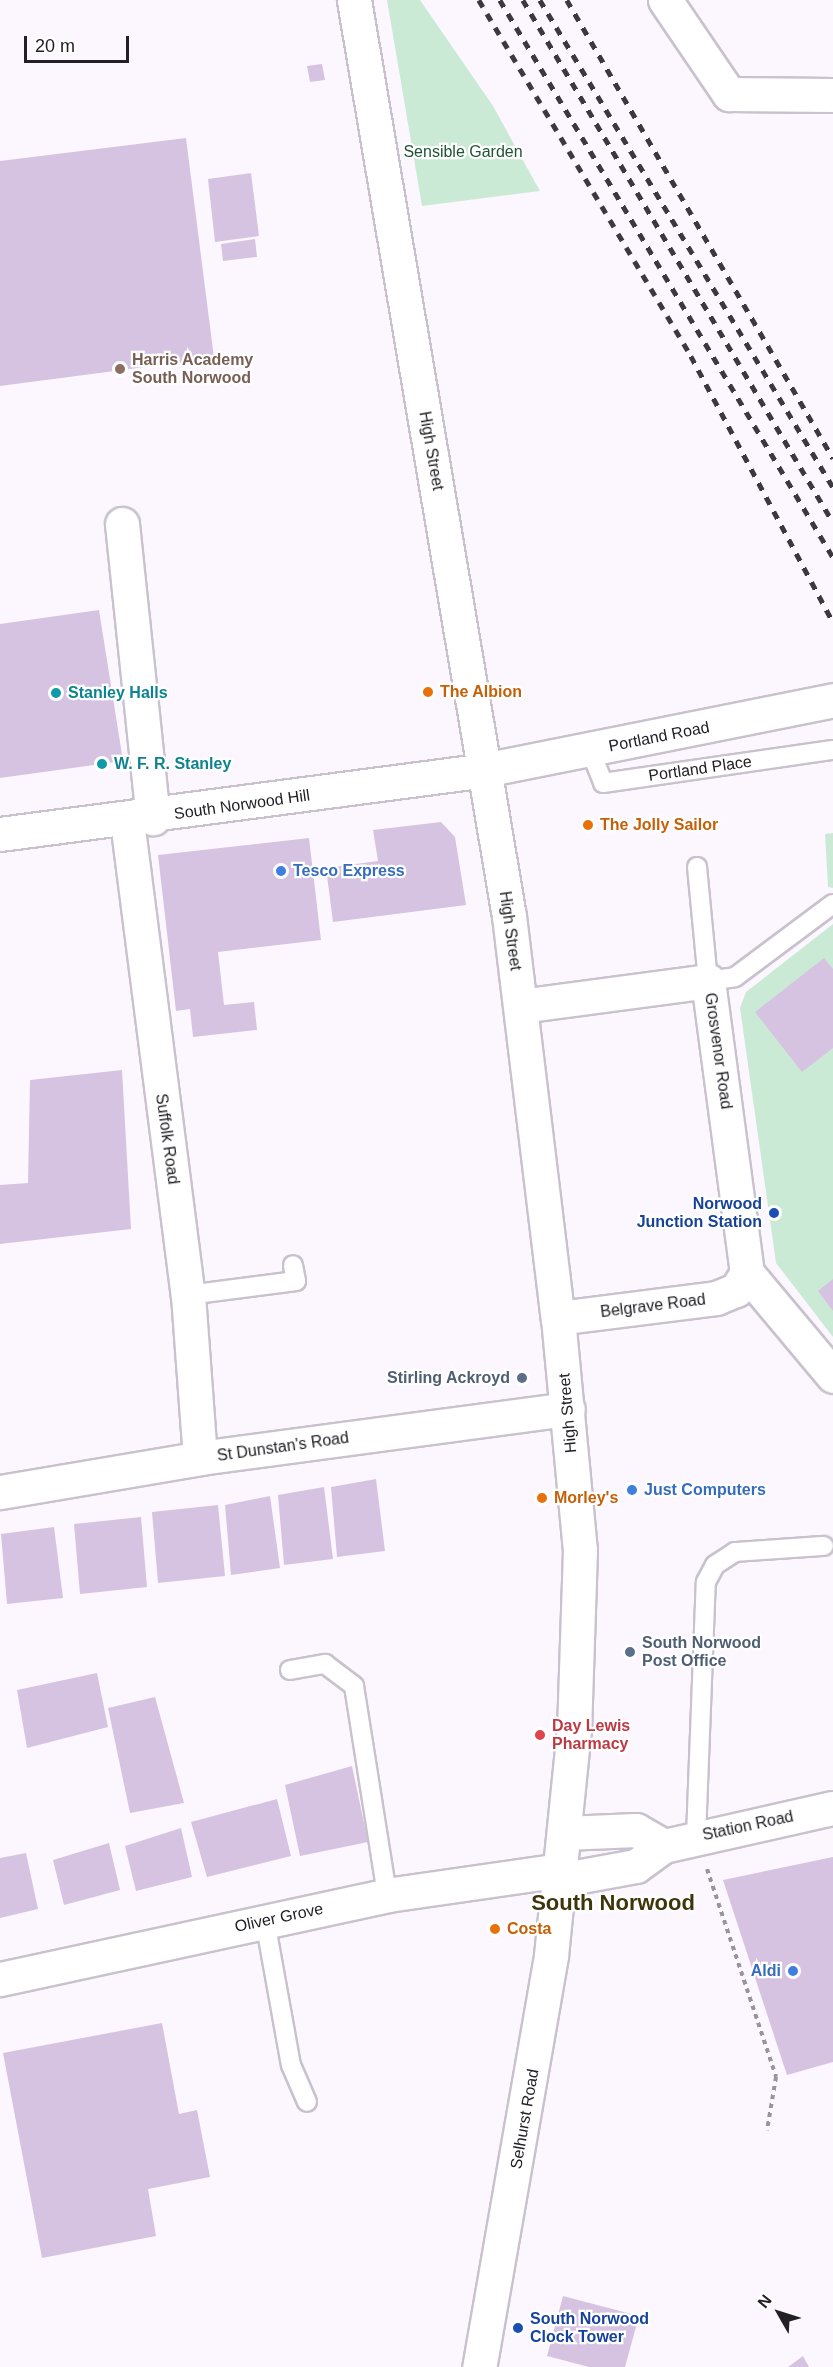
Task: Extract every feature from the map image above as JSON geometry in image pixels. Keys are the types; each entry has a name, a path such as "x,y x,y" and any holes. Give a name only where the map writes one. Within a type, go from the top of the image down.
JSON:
{"street":[{"name":"High Street","path":"354,0 484,770 521,1006 568,1409 580,1550 560,1875"},
{"path":"666,0 729,94 833,95"},
{"name":"Suffolk Road","path":"122,524 140,819 188,1296 200,1458"},
{"name":"Portland Road","path":"484,770 833,700"},
{"name":"South Norwood Hill","path":"0,834 140,819 484,770"},
{"name":"Grosvenor Road","path":"521,1006 708,981 747,1273"},
{"path":"747,1273 833,1376"},
{"name":"Belgrave Road","path":"558,1318 716,1298 736,1290 747,1273"},
{"name":"St Dunstan's Road","path":"0,1492 200,1458 568,1409"},
{"name":"Station Road","path":"560,1875 636,1866 664,1846 833,1808"},
{"path":"564,1833 636,1830 664,1846"},
{"name":"Oliver Grove","path":"0,1979 387,1895 560,1875"},
{"name":"Selhurst Road","path":"479,2367 533,2074 560,1875"}],"lane":[{"name":"Portland Place","path":"590,750 603,783 833,750"},
{"path":"697,867 708,981 735,977 833,904"},
{"path":"188,1296 296,1281 293,1265"},
{"path":"696,1837 706,1582 715,1565 735,1552 824,1546"},
{"path":"290,1670 326,1664 354,1686 387,1895"},
{"path":"265,1921 291,2065 307,2102"}],"path":[{"path":"696,1837 776,2077 767,2130"}],"green space":[{"name":"Sensible Garden","path":"387,0 420,0 493,106 540,191 422,206"},
{"path":"833,833 833,888 828,887 825,834"},
{"path":"833,924 833,1337 776,1263 740,1008 746,992"}],"building":[{"path":"322,64 325,80 310,82 307,66"},
{"path":"186,138 214,358 0,386 0,161"},
{"path":"251,173 259,236 215,242 208,179"},
{"path":"255,239 257,257 223,261 221,244"},
{"name":"Stanley Halls","path":"99,610 123,761 0,778 0,624"},
{"path":"441,822 455,837 466,905 333,922 326,868 378,861 373,830"},
{"path":"309,838 321,940 218,952 224,1005 254,1002 257,1030 193,1037 190,1009 176,1011 158,855"},
{"path":"824,958 833,969 833,1048 802,1072 755,1012"},
{"path":"122,1070 131,1229 0,1244 0,1185 28,1183 30,1080"},
{"path":"833,1279 833,1311 818,1291"},
{"path":"376,1479 385,1551 337,1557 331,1487"},
{"path":"324,1487 333,1559 284,1565 278,1495"},
{"path":"270,1496 280,1568 231,1575 225,1505"},
{"path":"218,1505 225,1576 158,1583 152,1512"},
{"path":"141,1517 147,1587 80,1594 74,1524"},
{"path":"54,1527 63,1598 7,1604 1,1534"},
{"path":"97,1673 108,1727 27,1748 17,1690"},
{"path":"155,1697 184,1803 130,1813 108,1708"},
{"path":"352,1766 368,1842 300,1856 285,1785"},
{"path":"277,1799 291,1856 207,1877 191,1822"},
{"path":"181,1828 192,1877 136,1891 125,1846"},
{"path":"109,1843 120,1890 64,1905 53,1860"},
{"path":"26,1853 38,1909 0,1918 0,1858"},
{"name":"Aldi","path":"833,1857 833,2062 787,2075 723,1880"},
{"path":"162,2023 179,2114 197,2110 210,2177 148,2189 156,2236 42,2258 3,2053"},
{"path":"563,2296 639,2316 625,2367 589,2367 547,2356"},
{"path":"803,2356 809,2367 788,2367"}],"railway":[{"path":"479,0 691,356 833,622"},
{"path":"500,0 833,557"},
{"path":"523,0 833,522"},
{"path":"540,0 833,487"},
{"path":"567,0 833,458"}],"place":[{"name":"Harris Academy South Norwood","path":"120,369"},
{"name":"The Albion","path":"428,692"},
{"name":"Stanley Halls","path":"56,693"},
{"name":"W. F. R. Stanley","path":"102,764"},
{"name":"The Jolly Sailor","path":"588,825"},
{"name":"Tesco Express","path":"281,871"},
{"name":"Norwood Junction Station","path":"774,1213"},
{"name":"Stirling Ackroyd","path":"522,1378"},
{"name":"Just Computers","path":"632,1490"},
{"name":"Morley's","path":"542,1498"},
{"name":"South Norwood Post Office","path":"630,1652"},
{"name":"Day Lewis Pharmacy","path":"540,1735"},
{"name":"Costa","path":"495,1929"},
{"name":"Aldi","path":"793,1971"},
{"name":"South Norwood Clock Tower","path":"518,2328"}],"district":[{"name":"South Norwood","path":"613,1903"}]}
